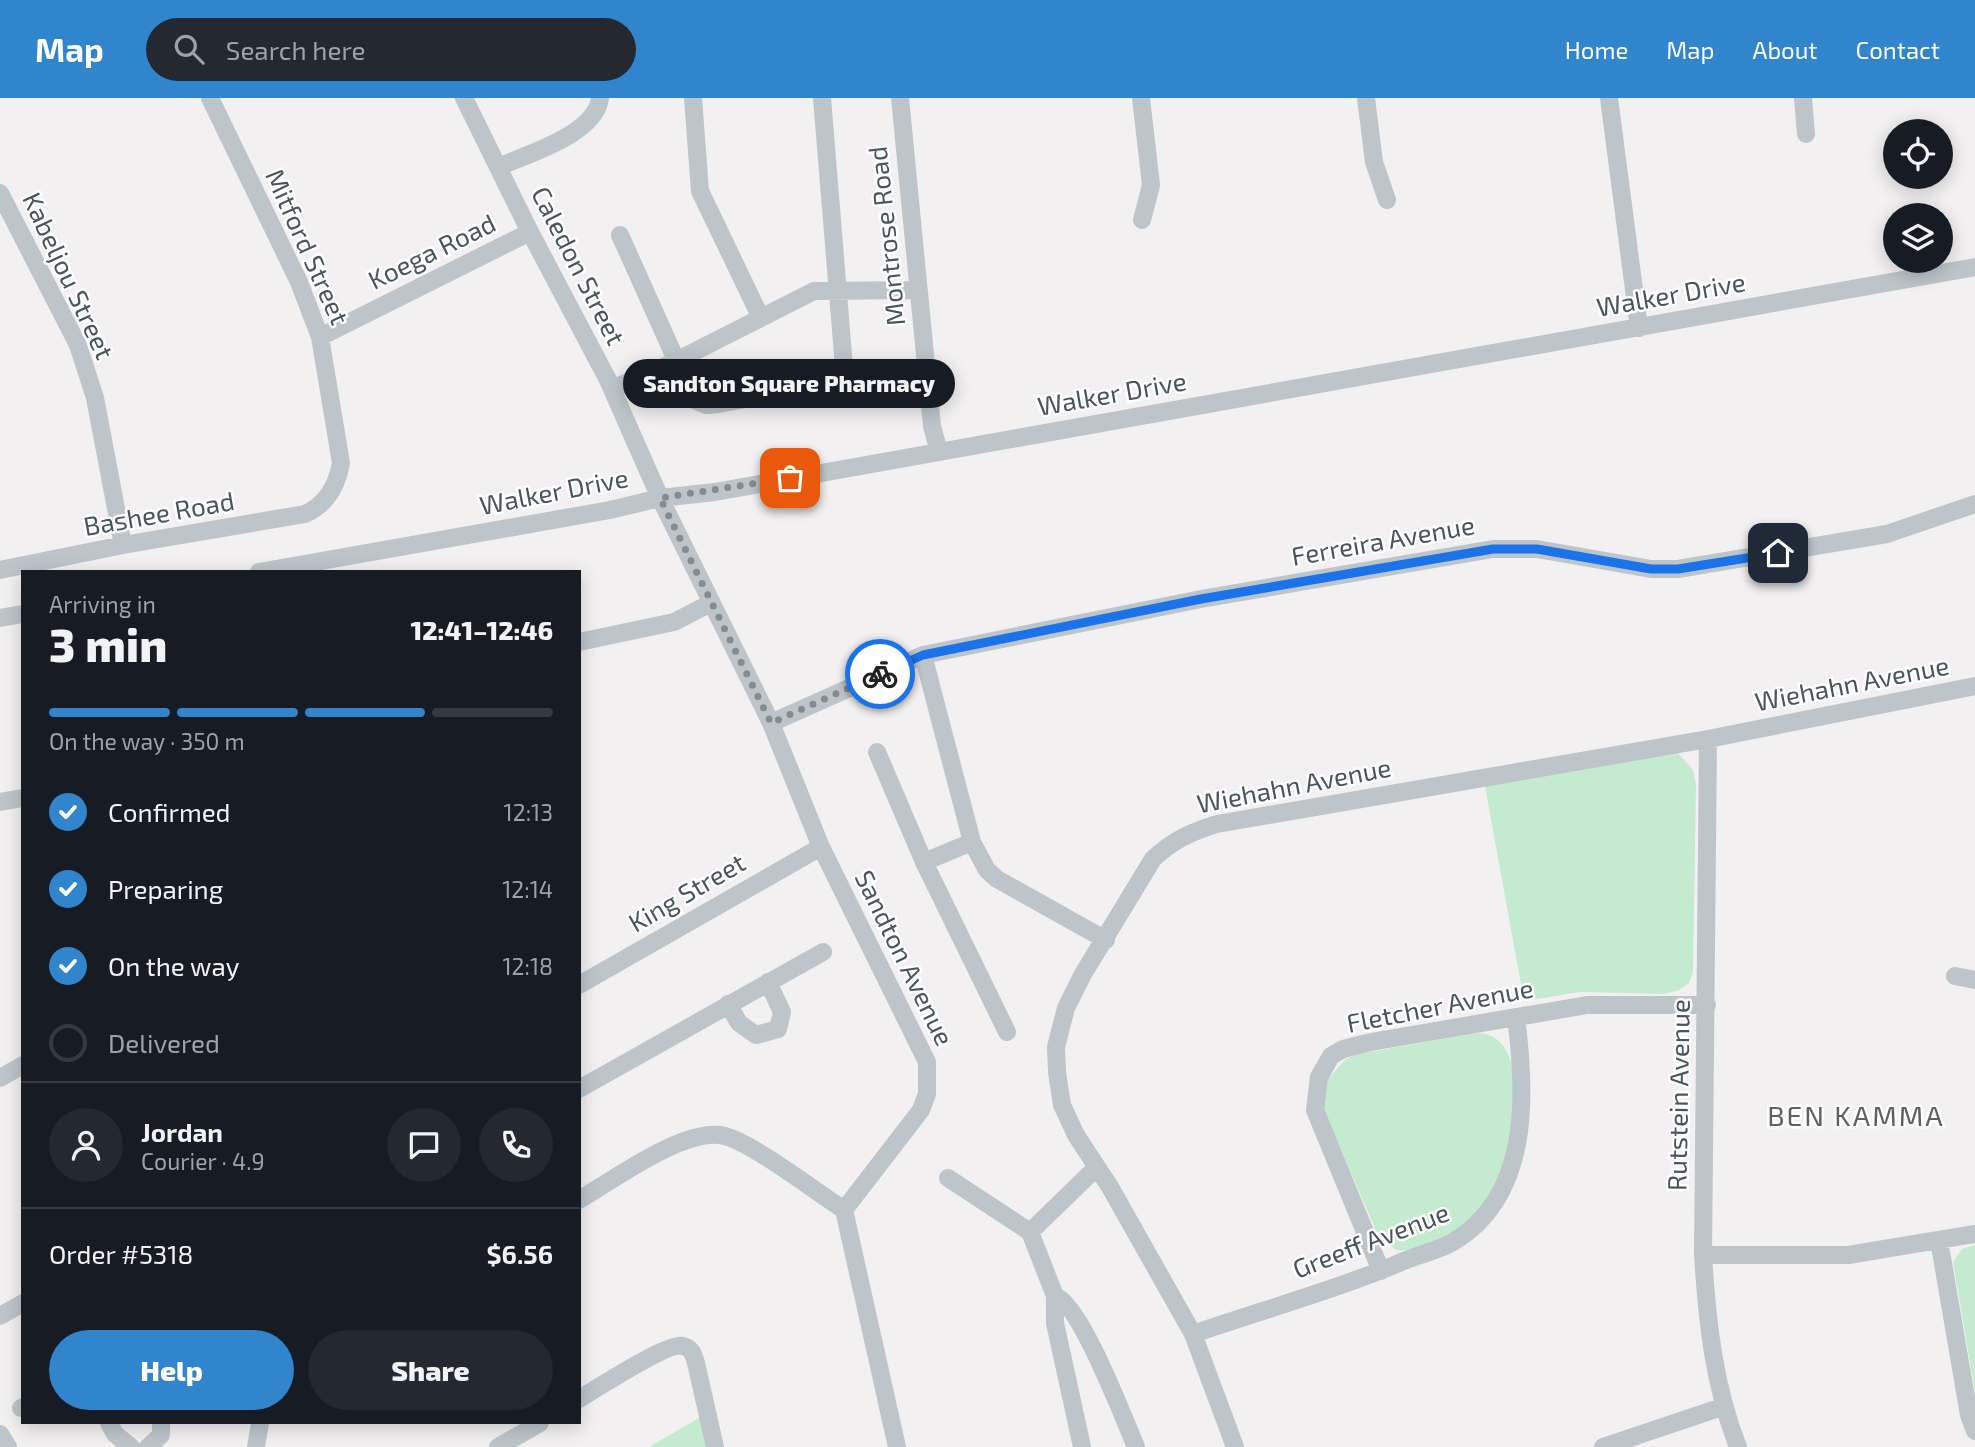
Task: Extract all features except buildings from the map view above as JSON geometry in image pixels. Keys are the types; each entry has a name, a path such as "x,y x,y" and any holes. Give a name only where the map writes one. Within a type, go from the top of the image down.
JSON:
{"street":[{"name":"Mitford Street","path":"210,98 299,282 320,337 341,463 337,483 323,502"},
{"name":"Caledon Street","path":"464,98 612,389 660,498"},
{"path":"498,167 592,121 600,98"},
{"path":"693,98 700,191 760,316"},
{"path":"620,235 674,362 694,400 706,405 833,382 844,367 822,98"},
{"name":"Montrose Road","path":"900,98 932,426 939,452"},
{"path":"1142,98 1150,185 1142,220"},
{"path":"1366,98 1374,162 1387,200"},
{"path":"1609,98 1639,327"},
{"path":"1803,98 1806,134"},
{"name":"Kabeljou Street","path":"0,193 78,345 95,398 123,545"},
{"name":"Koega Road","path":"320,337 530,232"},
{"name":"Walker Drive","path":"270,570 610,510 660,498 715,492 1975,267"},
{"path":"612,389 674,362 760,316 814,291 919,290"},
{"name":"Sandton Avenue","path":"660,498 771,723 821,847 919,1045 928,1076 927,1094 921,1110 844,1210"},
{"name":"Bashee Road","path":"0,570 123,545 305,514 323,502"},
{"name":"Ferreira Avenue","path":"771,723 923,655 1201,599 1493,549 1537,549 1651,569 1678,569 1887,534 1975,504"},
{"path":"581,642 674,622 711,603"},
{"path":"0,618 21,614"},
{"path":"923,655 972,842 986,870 997,879 1106,940"},
{"name":"Wiehahn Avenue","path":"1235,1447 1193,1334 1076,1135 1062,1105 1056,1048 1066,1008 1083,974 1153,859 1169,844 1188,833 1217,824 1708,739 1975,686"},
{"name":"Rutstein Avenue","path":"1708,739 1703,1255 1705,1298 1722,1407 1738,1447"},
{"path":"877,752 925,862 1007,1031"},
{"path":"0,802 21,798"},
{"path":"925,862 972,842"},
{"name":"King Street","path":"581,984 821,847"},
{"path":"581,1088 823,952"},
{"path":"1955,976 1975,980"},
{"path":"728,1004 740,1023 756,1035 778,1029 782,1012 768,982"},
{"name":"Fletcher Avenue","path":"1381,1271 1315,1110 1316,1087 1331,1056 1343,1049 1587,1005 1707,1005"},
{"name":"Greeff Avenue","path":"1193,1334 1381,1271 1451,1243 1477,1226 1493,1206 1505,1181 1521,1126 1524,1075 1516,1017"},
{"path":"0,1078 21,1066"},
{"path":"581,1199 688,1139 716,1135 726,1136 748,1147 844,1210 897,1447"},
{"path":"1030,1232 1097,1167"},
{"path":"948,1178 1030,1232 1055,1296 1055,1323 1082,1447"},
{"path":"1703,1255 1847,1255 1975,1234"},
{"path":"1939,1240 1969,1415 1975,1431"},
{"path":"1055,1296 1065,1301 1083,1330 1136,1447"},
{"path":"0,1316 21,1304"},
{"path":"581,1398 657,1354 680,1345 692,1352 696,1363 715,1447"},
{"path":"1603,1447 1722,1407"},
{"path":"109,1424 115,1434 131,1447"},
{"path":"148,1447 161,1435 161,1424"},
{"path":"256,1447 260,1424"},
{"path":"498,1447 538,1424"},
{"path":"0,1434 8,1447"}],"green space":[{"path":"1676,751 1693,770 1696,784 1693,971 1689,983 1679,990 1664,994 1580,992 1524,1001 1485,786"},
{"path":"1476,1033 1491,1036 1502,1044 1514,1072 1514,1122 1503,1167 1487,1200 1463,1226 1428,1244 1408,1250 1396,1250 1378,1235 1323,1108 1325,1082 1346,1059 1359,1054"},
{"path":"1975,1245 1975,1392 1953,1262 1962,1249"},
{"path":"699,1418 709,1447 649,1447"}],"way so far":[{"path":"790,478 715,492 660,498 771,723 880,674"}],"place":[{"name":"Sandton Square Pharmacy","path":"790,478"}],"district":[{"name":"BEN KAMMA","path":"1856,1116"}],"route":[{"path":"880,674 923,655 1201,599 1493,549 1537,549 1651,569 1678,569 1778,553"}]}
